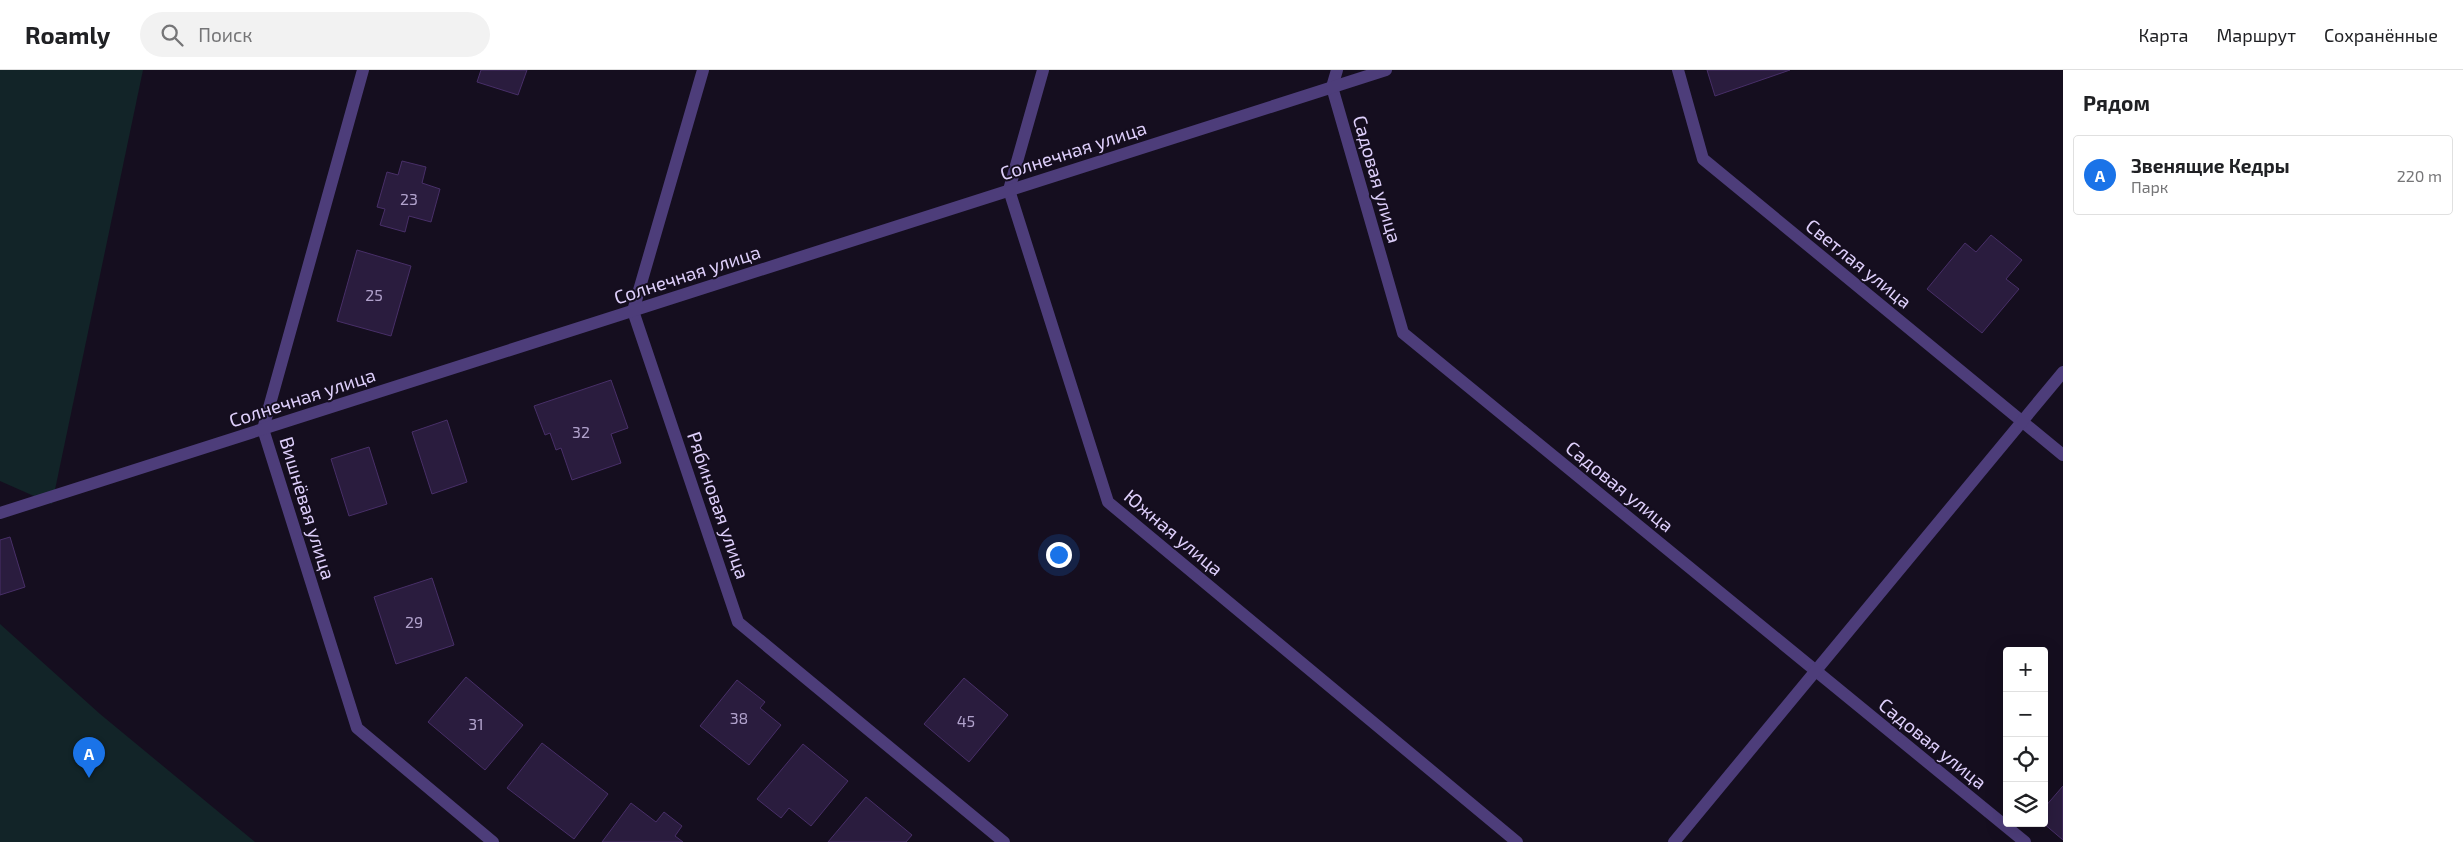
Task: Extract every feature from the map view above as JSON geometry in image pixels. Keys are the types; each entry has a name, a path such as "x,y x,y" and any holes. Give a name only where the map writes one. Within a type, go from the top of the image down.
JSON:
{"street":[{"name":"Вишнёвая улица","path":"363,70 263,429 358,728 493,842"},
{"path":"633,311 703,70"},
{"path":"1009,190 1043,70"},
{"path":"1332,87 1337,70"},
{"name":"Солнечная улица","path":"0,513 1386,70"},
{"name":"Светлая улица","path":"1678,70 1703,159 2063,455"},
{"name":"Садовая улица","path":"1332,87 1403,333 2025,842"},
{"name":"Южная улица","path":"1009,190 1108,502 1517,842"},
{"name":"Рябиновая улица","path":"633,311 738,622 1004,842"},
{"path":"1674,842 2063,372"}],"shaded area":[{"path":"0,70 143,70 52,504 0,481"},
{"path":"0,624 100,714 255,842 0,842"}],"building":[{"path":"481,70 527,70 518,95 477,82"},
{"path":"1707,70 1790,70 1715,96"},
{"path":"402,161 426,167 422,183 440,189 431,222 409,216 405,232 380,225 385,209 377,207 387,172 398,175"},
{"path":"1991,235 2022,260 2006,279 2019,289 1982,333 1927,289 1965,243 1976,252"},
{"path":"357,250 411,266 391,336 337,321"},
{"path":"611,380 628,428 611,434 621,463 572,480 561,448 556,450 550,433 545,435 534,406"},
{"path":"447,420 467,482 432,494 412,432"},
{"path":"369,447 387,504 349,516 331,459"},
{"path":"10,537 25,587 0,595 0,540"},
{"path":"432,578 454,645 396,664 374,597"},
{"path":"466,677 523,725 485,770 428,722"},
{"path":"964,678 1008,715 969,762 924,724"},
{"path":"737,680 765,702 760,708 781,725 749,765 700,726"},
{"path":"542,743 608,794 574,839 507,788"},
{"path":"803,744 848,781 811,826 789,808 781,818 757,799"},
{"path":"2063,786 2063,840 2048,827 2048,803"},
{"path":"866,797 912,835 906,842 828,842"},
{"path":"631,803 656,822 664,812 682,826 675,836 683,842 602,842"}],"place":[{"name":"Звенящие Кедры","path":"89,778"}]}
